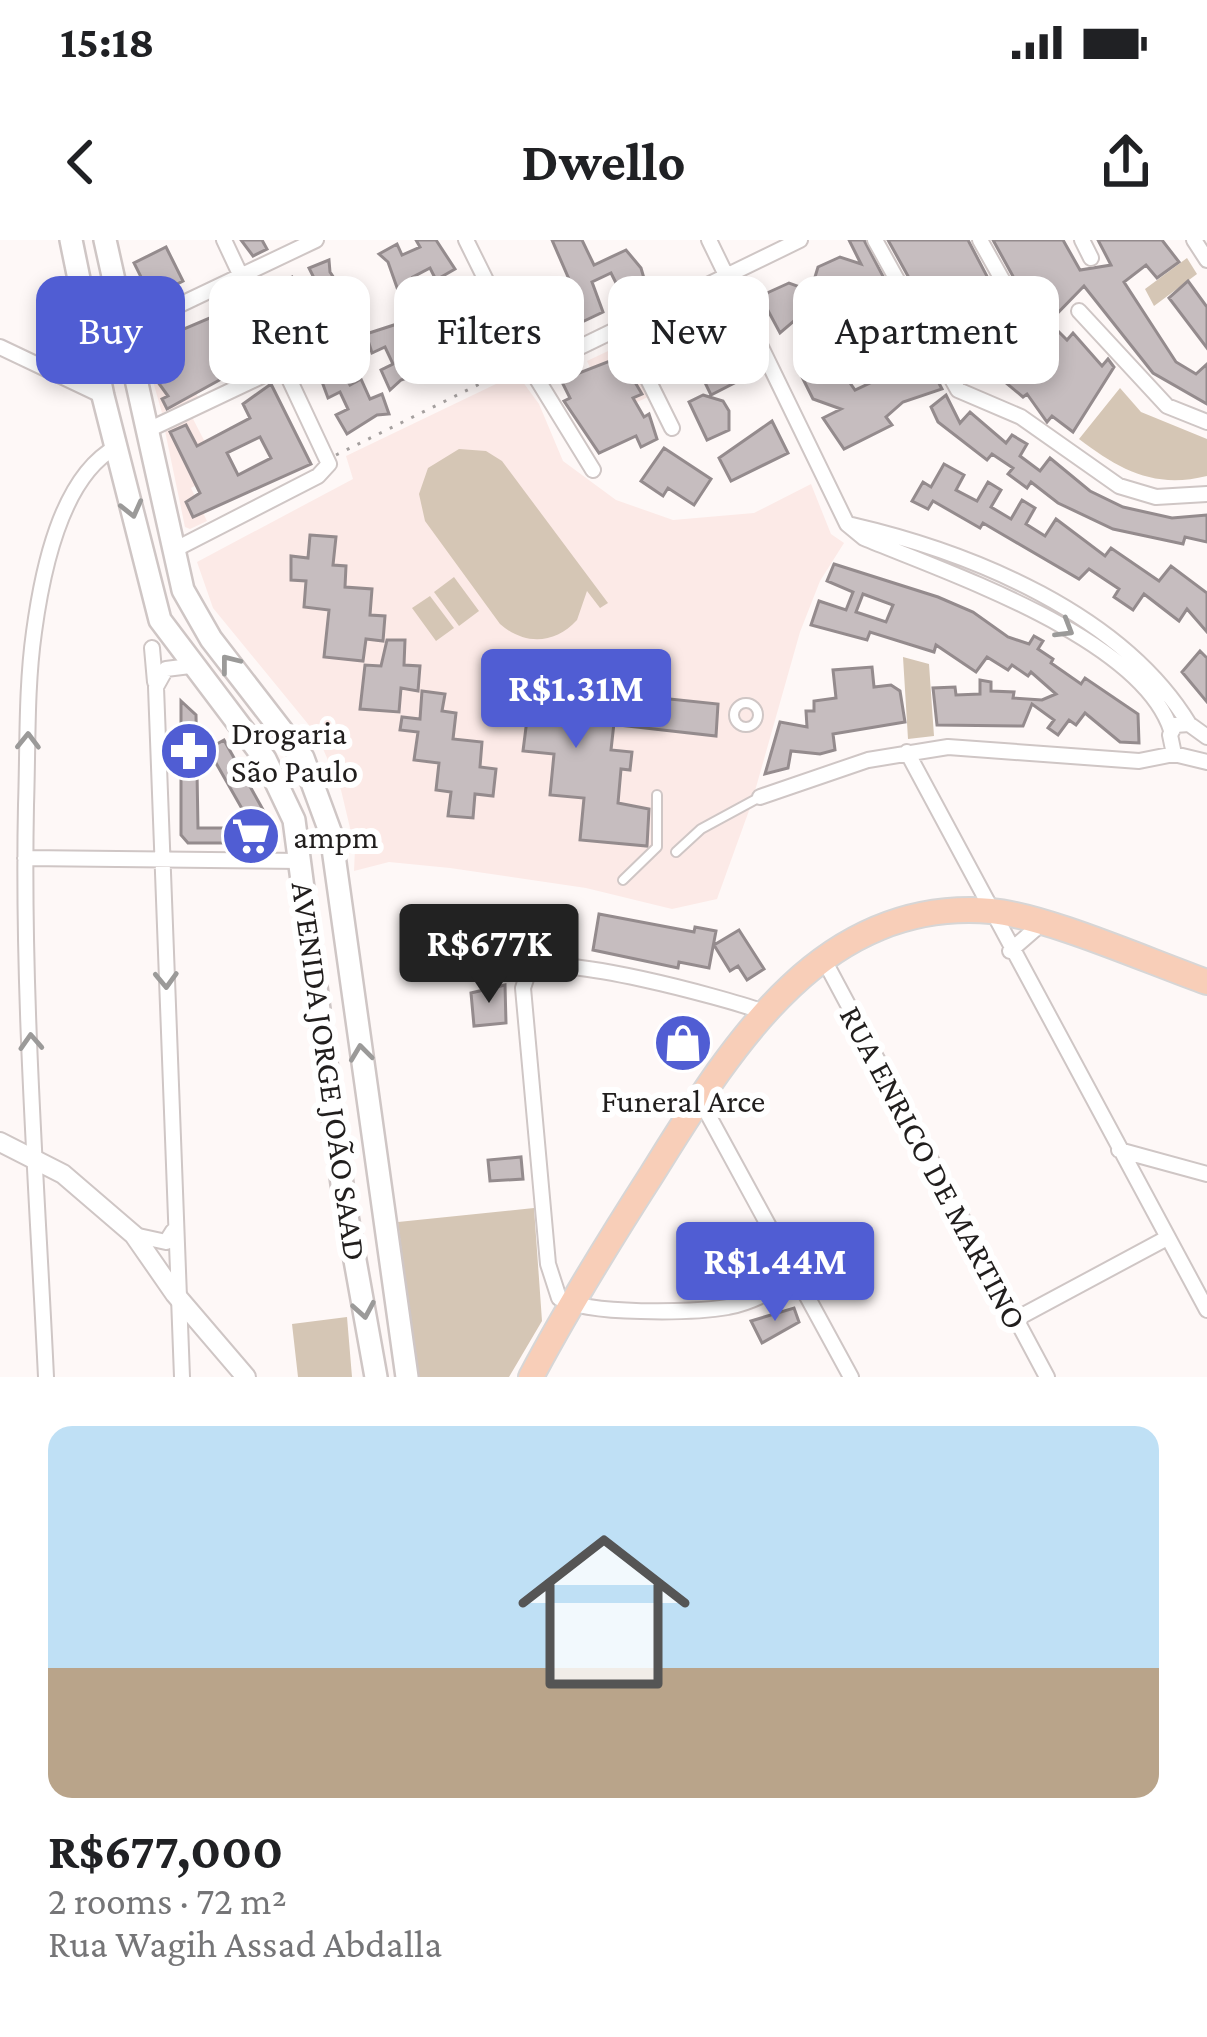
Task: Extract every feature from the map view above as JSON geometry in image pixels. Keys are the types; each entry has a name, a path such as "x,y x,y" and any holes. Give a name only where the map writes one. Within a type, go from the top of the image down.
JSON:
{"main road":[{"name":"AVENIDA JORGE JOÃO SAAD","path":"71,240 79,276"},
{"name":"AVENIDA JORGE JOÃO SAAD","path":"105,240 113,276"},
{"name":"AVENIDA JORGE JOÃO SAAD","path":"101,384 160,620 280,784 302,861 353,1248 376,1377"},
{"name":"AVENIDA JORGE JOÃO SAAD","path":"137,384 172,551 196,616 303,758 331,834 407,1377"},
{"path":"531,1377 569,1304 699,1098 761,1011 822,957 874,928 911,917 993,911 1207,982"},
{"path":"353,1248 372,1235 386,1248"}],"street":[{"path":"224,240 242,276"},
{"path":"244,276 316,240"},
{"path":"466,240 485,276"},
{"path":"709,240 727,276 800,240"},
{"path":"874,240 958,390 1021,417 1119,486 1156,497 1207,494"},
{"path":"980,240 1000,276"},
{"path":"1082,240 1091,258"},
{"path":"1195,241 1207,260"},
{"path":"1079,311 1167,406 1207,422"},
{"path":"0,347 103,395"},
{"path":"769,363 847,524 952,556 1068,611 1135,658 1178,726 1207,737"},
{"path":"148,430 245,384"},
{"path":"172,551 318,476 329,458 292,384"},
{"path":"542,384 593,470"},
{"path":"650,384 672,428"},
{"path":"46,1377 25,857 29,685 53,548 84,473 116,447"},
{"path":"152,648 182,1377"},
{"path":"156,687 166,669 190,666"},
{"path":"1174,754 1178,726"},
{"path":"760,797 907,752 983,746 1139,761 1174,754 1207,763"},
{"path":"907,752 1207,1310"},
{"path":"25,857 163,863 302,861"},
{"path":"1010,951 1040,925"},
{"name":"RUA ENRICO DE MARTINO","path":"822,957 1047,1377"},
{"path":"761,1011 702,993 558,964 529,970 523,988 548,1264 559,1298 569,1304 730,1306 759,1298 795,1275"},
{"path":"699,1098 851,1377"},
{"path":"0,1142 91,1193 134,1235 175,1294 246,1377"},
{"path":"1119,1150 1207,1174"},
{"path":"134,1235 166,1242 173,1232"},
{"path":"1016,1319 1167,1238"}],"lane":[{"path":"623,880 657,847 657,795"},
{"path":"676,852 701,829 760,797"}],"path":[{"path":"329,458 490,384"}],"shaded area":[{"path":"1187,258 1197,274 1154,306 1145,289"},
{"path":"608,351 608,384 644,384 650,396 612,414 587,361"},
{"path":"185,371 198,397 162,413 154,384 185,384"},
{"path":"496,384 524,384 539,404 563,461 616,500 673,520 754,513 811,484 831,534 844,543 820,581 800,632 751,805 717,899 672,909 586,888 450,868 389,862 354,871 355,849 341,790 317,735 213,608 197,562 353,479 346,456"},
{"path":"1120,388 1141,412 1207,439 1207,476 1170,480 1138,474 1079,439"},
{"path":"192,417 221,473 191,488 207,521 190,529 185,527 165,431"},
{"path":"459,449 486,451 502,461 608,603 600,608 587,591 577,620 550,638 519,636 500,624 425,521 419,494 428,468"},
{"path":"454,577 479,611 459,626 434,592"},
{"path":"430,596 454,628 436,641 412,608"},
{"path":"903,657 929,664 934,736 908,739"},
{"path":"534,1208 542,1321 509,1377 418,1377 398,1222"},
{"path":"347,1317 352,1377 298,1377 292,1324"}],"building":[{"path":"241,240 262,240 267,249 253,256"},
{"path":"416,240 436,240 455,269 434,276 430,268 394,279 388,262 379,254 397,244 402,255 420,247"},
{"path":"552,240 582,240 594,265 626,250 643,276 611,273 592,282 603,312 584,321 584,276 568,276"},
{"path":"849,240 864,240 883,276 815,276 818,267 840,257 861,264"},
{"path":"888,240 968,240 987,276 908,276"},
{"path":"993,240 1063,240 1080,270 1111,265 1098,240 1162,240 1179,262 1157,278 1146,265 1124,282 1176,362 1196,374 1207,364 1207,404 1153,373 1084,286 1059,312 1059,276 1013,276"},
{"path":"166,247 180,276 140,276 134,263"},
{"path":"329,260 333,276 313,276 309,268"},
{"path":"1188,281 1207,307 1207,348 1169,298"},
{"path":"793,284 793,322 780,333 769,312 769,292"},
{"path":"209,318 212,384 167,409 162,399 168,396 159,384 185,384 185,329"},
{"path":"394,325 397,384 390,390 381,370 393,364 385,347 372,353 370,333"},
{"path":"1059,332 1067,340 1073,333 1102,366 1108,359 1114,367 1073,432 1052,416 1047,422 1027,394 1023,397 1007,384 1059,384"},
{"path":"608,362 608,384 636,384 642,394 633,398 644,417 649,414 657,439 641,447 636,436 599,453 564,401 570,398 563,384 584,384 584,371"},
{"path":"271,384 311,464 193,517 186,502 200,493 170,432 186,425 197,446 250,418 243,404","holes":["260,437 271,458 238,475 227,453"]},
{"path":"323,384 363,384 370,399 382,394 389,414 377,415 347,434 336,415 348,409 340,392 328,398"},
{"path":"706,384 732,384 711,395"},
{"path":"806,384 851,384 855,390 868,384 939,384 942,389 903,402 886,417 892,425 844,449 823,418 841,409 813,399"},
{"path":"703,395 723,401 729,411 729,430 707,440 689,402"},
{"path":"946,395 960,423 970,412 1006,443 1012,435 1027,444 1020,456 1040,471 1050,458 1090,491 1123,507 1172,518 1207,515 1207,542 1185,537 1183,544 1113,529 1058,503 1031,482 1027,488 1008,474 1013,468 992,454 987,460 938,422 931,407"},
{"path":"772,421 788,453 731,481 719,458"},
{"path":"664,448 711,479 694,505 668,488 663,496 641,481"},
{"path":"944,464 964,475 956,490 977,501 988,482 1001,490 991,507 1011,519 1022,500 1035,508 1026,524 1045,536 1056,519 1105,556 1111,548 1159,581 1171,566 1207,593 1207,632 1187,609 1179,621 1144,594 1133,610 1114,597 1119,589 1089,569 1079,579 983,523 980,528 933,501 928,509 912,501 923,482 931,487"},
{"path":"310,535 336,537 333,565 346,566 345,587 372,589 370,615 385,616 383,641 366,639 363,661 324,657 329,610 304,607 306,581 291,580 291,556 308,558"},
{"path":"834,564 938,597 973,612 1008,637 1029,644 1034,636 1043,641 1038,649 1053,659 1051,663 1081,684 1085,678 1138,714 1139,743 1120,742 1085,713 1076,725 1069,720 1058,735 1048,728 1054,720 1032,704 1023,726 937,725 933,688 955,687 956,695 980,694 980,680 991,682 991,691 1014,692 1013,698 1042,700 1056,694 1031,672 1028,676 1012,665 1008,670 987,657 976,672 936,645 934,652 870,632 867,640 811,625 819,601 846,610 853,592 827,581","holes":["863,594 893,605 886,622 856,612"]},
{"path":"387,640 405,640 404,665 420,666 418,691 401,688 399,712 360,709 365,665 381,666"},
{"path":"500,651 577,661 572,694 544,690 541,715 614,723 611,750 632,752 630,770 621,769 618,803 649,809 647,846 580,840 584,798 550,795 554,754 523,751 531,688 496,685"},
{"path":"1200,651 1207,658 1207,702 1182,672"},
{"path":"872,667 874,687 891,685 900,691 905,722 833,734 835,750 820,754 791,751 788,768 765,774 780,722 807,727 806,711 814,711 814,701 836,698 833,670"},
{"path":"422,691 445,694 442,711 456,713 453,739 482,742 480,767 496,769 493,796 475,794 473,818 448,816 451,792 436,790 439,763 414,760 418,732 400,730 402,717 420,719"},
{"path":"622,694 718,704 716,736 618,725"},
{"path":"181,701 196,715 198,828 253,828 208,749 224,740 271,824 268,843 188,843 181,835"},
{"path":"599,914 694,932 695,927 716,931 709,968 679,962 678,968 593,950"},
{"path":"739,930 764,969 747,980 738,966 730,971 714,945"},
{"path":"505,985 506,1023 474,1026 471,993"},
{"name":"Funeral Arce","path":"671,1025 704,1046 695,1061 661,1041"},
{"path":"521,1157 523,1179 490,1181 488,1160"},
{"path":"794,1308 799,1322 762,1343 751,1321"}],"place":[{"name":"Drogaria São Paulo","path":"189,751"},
{"name":"ampm","path":"251,836"},
{"name":"Funeral Arce","path":"683,1043"}]}
